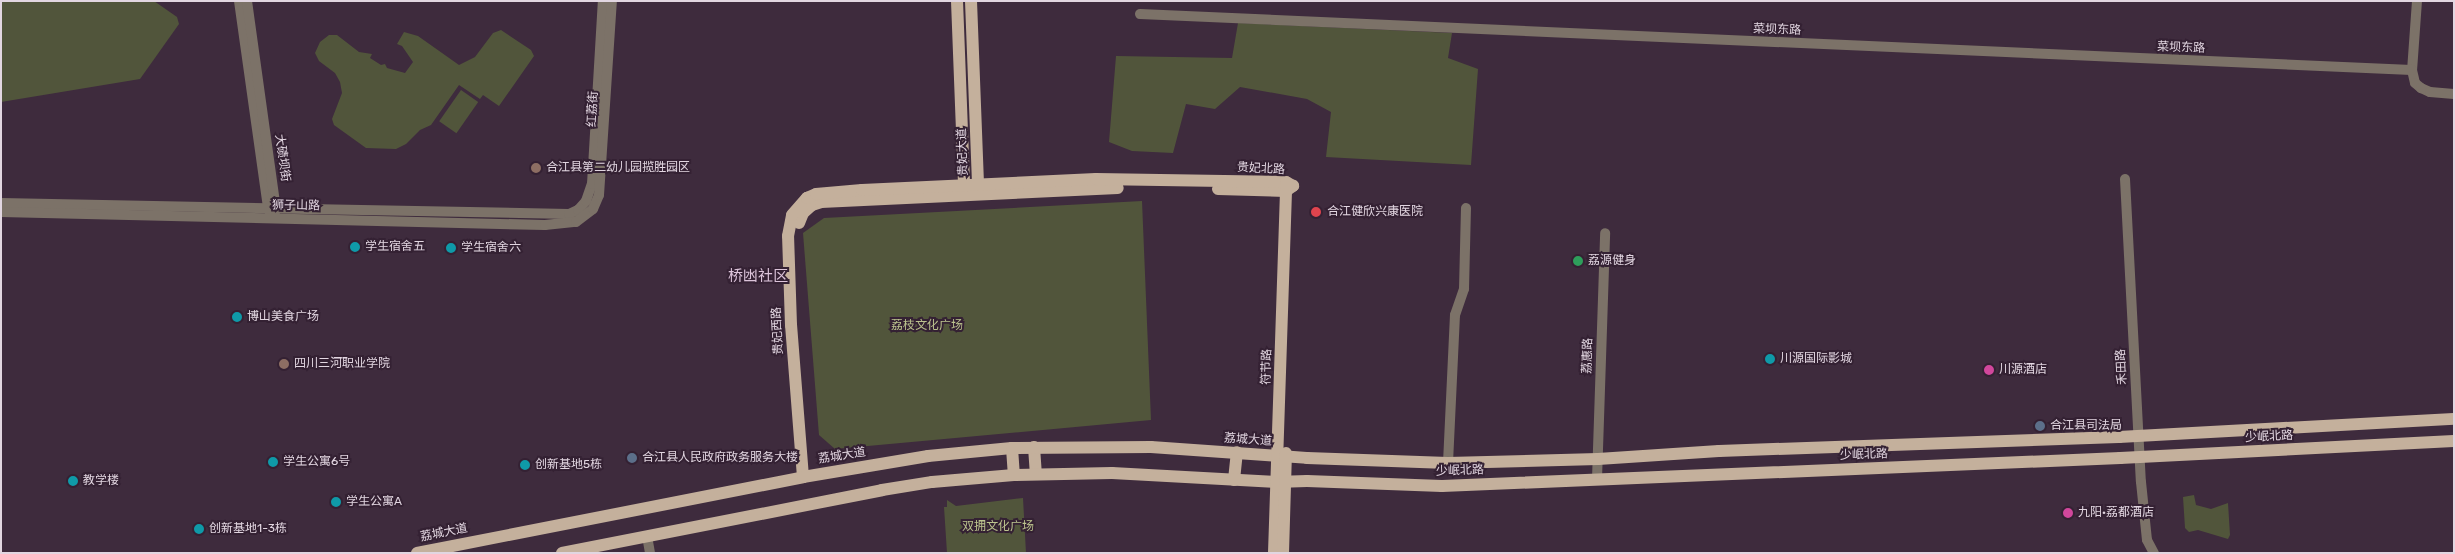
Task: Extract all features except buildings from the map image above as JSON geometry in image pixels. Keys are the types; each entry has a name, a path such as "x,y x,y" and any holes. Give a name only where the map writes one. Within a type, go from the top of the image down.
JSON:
{"main road":[{"name":"贵妃大道","path":"957,1 971,187"},
{"name":"贵妃大道","path":"971,1 971,187"},
{"name":"贵妃北路","path":"971,187 1288,187"},
{"name":"贵妃西路","path":"807,476 791,325 788,236 792,215 802,202 816,194 971,187"},
{"name":"符节路","path":"1274,553 1282,456 1288,187"},
{"name":"少岷北路","path":"1282,456 1448,463 1598,459 1719,451 2137,436 2454,419"},
{"path":"2415,421 2416,443"},
{"name":"少岷北路","path":"1280,482 1307,481 1442,486 2139,457 2454,441"},
{"name":"荔城大道","path":"417,553 807,476 928,456 1012,448 1110,446 1282,456"},
{"path":"1034,447 1036,474"},
{"path":"1012,448 1014,475"},
{"path":"1234,480 1237,452"},
{"path":"562,553 932,482 1014,475 1112,473 1280,482"},
{"name":"符节路","path":"1280,482 1283,553"}],"street":[{"name":"大碛坝街","path":"239,1 272,212"},
{"name":"大碛坝街","path":"247,1 272,212"},
{"name":"红荔街","path":"585,211 592,184 604,1"},
{"name":"红荔街","path":"585,211 596,203 601,184 612,1"},
{"path":"2417,1 2413,74 2420,88 2454,94"},
{"name":"菜坝东路","path":"1140,14 2413,74"},
{"name":"禾田路","path":"2125,179 2137,436 2146,534 2154,553"},
{"name":"狮子山路","path":"1,203 272,212 545,225 576,222 585,211"},
{"path":"1448,463 1455,314 1464,289 1466,208"},
{"name":"狮子山路","path":"1,212 272,212"},
{"name":"荔惠路","path":"1597,479 1597,428 1605,233"},
{"path":"647,536 650,553"}],"green space":[{"path":"1,1 154,1 177,17 179,24 140,79 1,102"},
{"path":"1238,23 1452,33 1448,58 1478,69 1471,165 1326,157 1331,112 1307,99 1240,87 1215,109 1186,104 1173,153 1132,151 1109,142 1116,56 1232,58"},
{"path":"501,30 531,50 534,56 499,106 483,95 480,99 459,85 431,125 420,130 406,144 396,149 366,148 334,125 332,119 342,93 340,82 335,73 319,61 315,53 320,42 329,35 337,35 359,52 372,54 370,58 381,65 385,64 387,68 405,73 413,62 402,46 397,44 404,32 418,36 459,65 475,57 493,33"},
{"path":"461,90 478,102 456,133 439,121"},
{"name":"荔枝文化广场","path":"1142,201 1151,420 835,449 819,435 803,233 824,218"},
{"path":"2194,495 2196,505 2211,509 2228,503 2230,535 2228,539 2198,530 2189,532 2185,528 2183,497"},
{"name":"双拥文化广场","path":"1023,498 1026,553 947,553 944,507 947,507 947,500 956,506"}],"place":[{"name":"合江县第二幼儿园揽胜园区","path":"536,168"},
{"name":"合江健欣兴康医院","path":"1316,212"},
{"name":"学生宿舍五","path":"355,247"},
{"name":"学生宿舍六","path":"451,248"},
{"name":"荔源健身","path":"1578,261"},
{"name":"博山美食广场","path":"237,317"},
{"name":"川源国际影城","path":"1770,359"},
{"name":"四川三河职业学院","path":"284,364"},
{"name":"川源酒店","path":"1989,370"},
{"name":"合江县司法局","path":"2040,426"},
{"name":"合江县人民政府政务服务大楼","path":"632,458"},
{"name":"学生公寓6号","path":"273,462"},
{"name":"创新基地5栋","path":"525,465"},
{"name":"教学楼","path":"73,481"},
{"name":"学生公寓A","path":"336,502"},
{"name":"九阳·荔都酒店","path":"2068,513"},
{"name":"创新基地1-3栋","path":"199,529"}],"district":[{"name":"桥凼社区","path":"758,277"}]}
